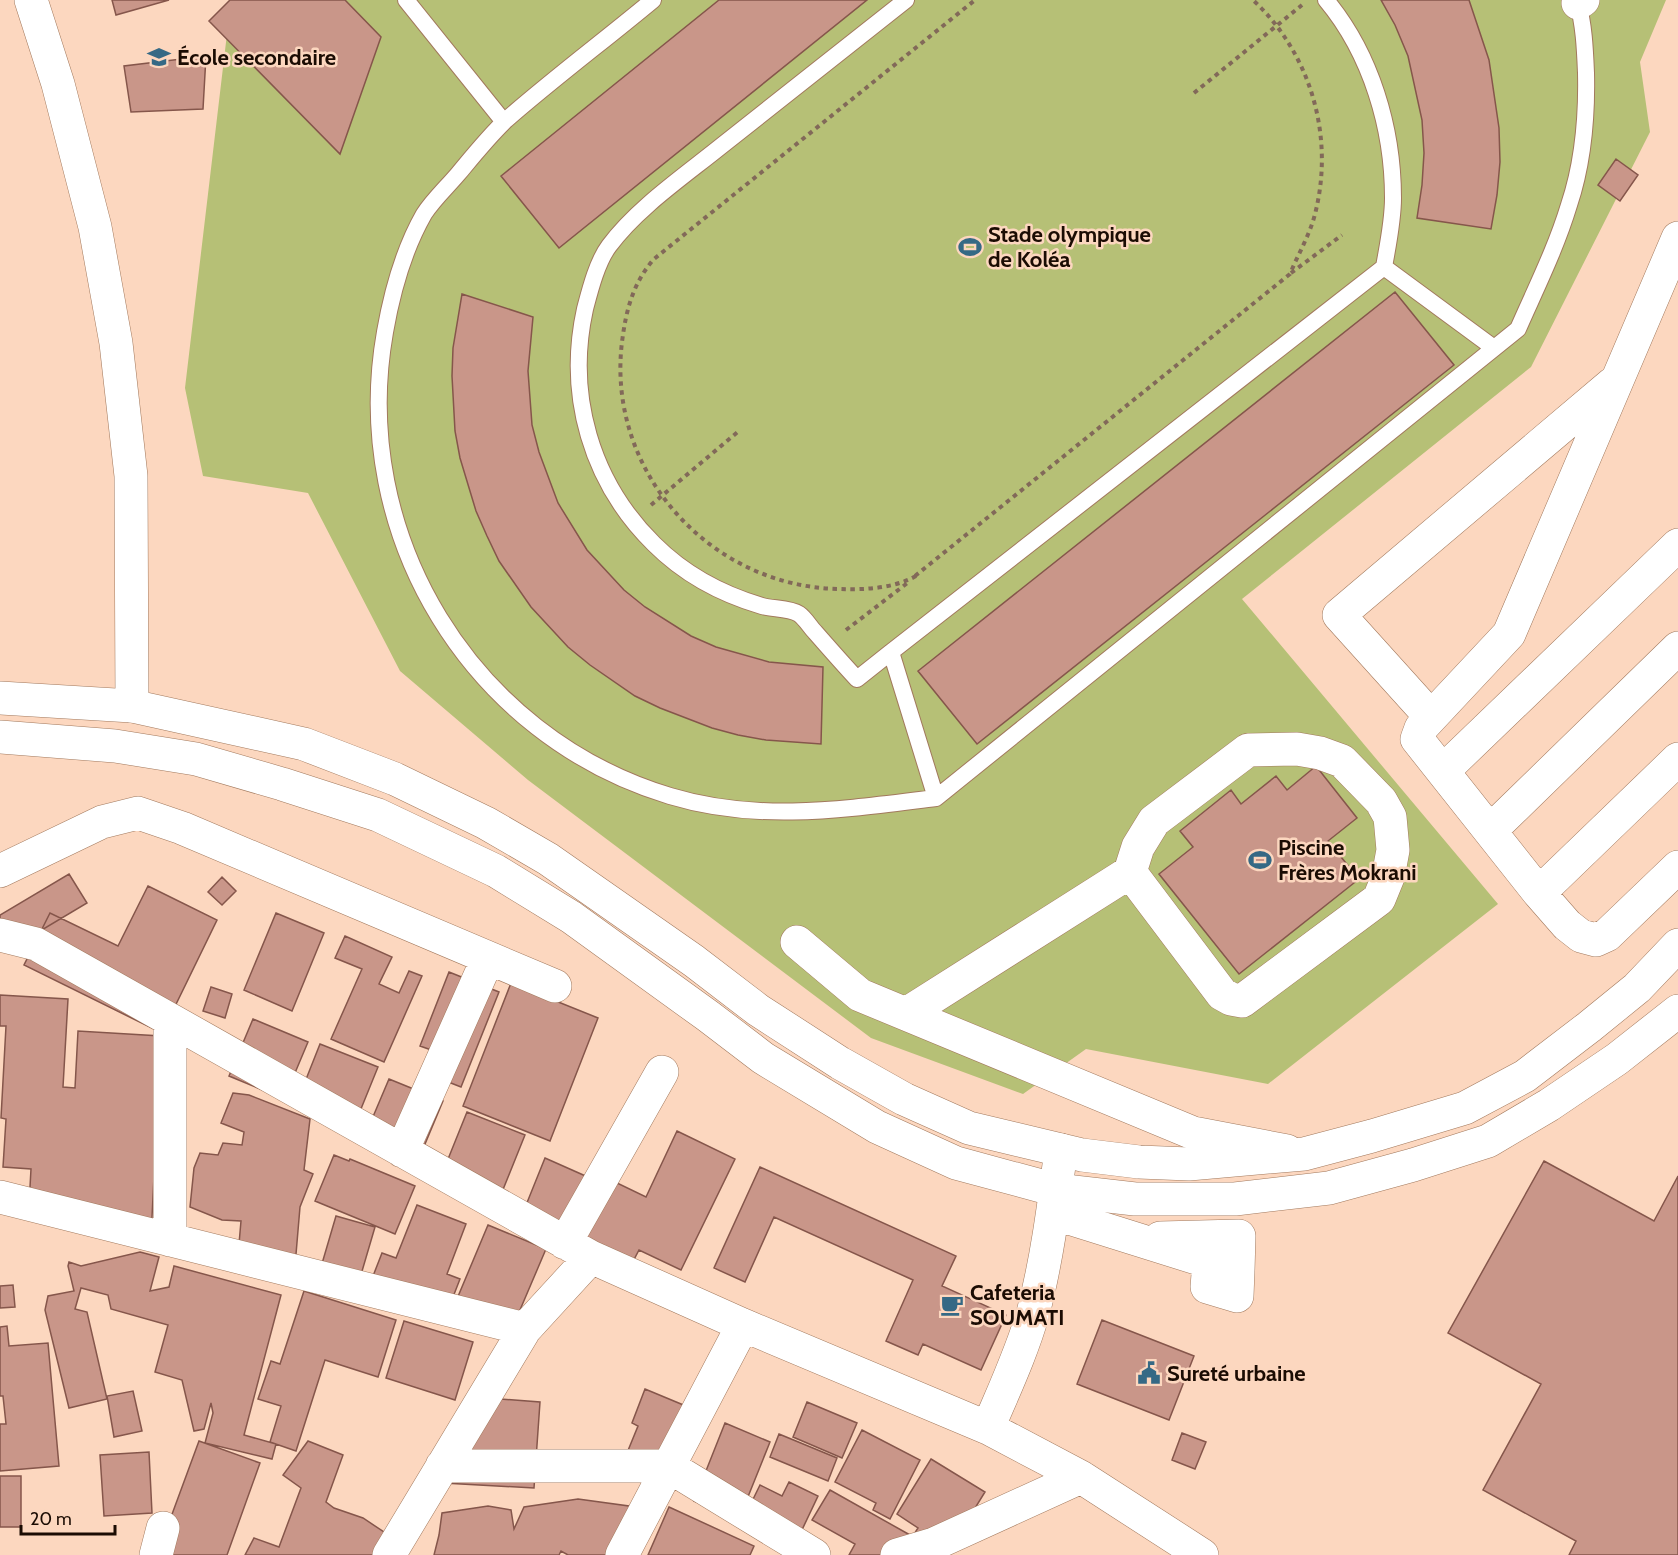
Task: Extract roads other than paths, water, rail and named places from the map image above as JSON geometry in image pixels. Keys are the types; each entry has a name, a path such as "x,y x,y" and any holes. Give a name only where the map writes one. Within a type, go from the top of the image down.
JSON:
{"street":[{"path":"30,0 58,84 95,227 116,343 131,476 132,706"},
{"path":"1678,238 1509,634 1421,728 1418,739 1539,893 1581,936 1596,940 1607,935 1678,867"},
{"path":"1431,717 1338,615 1618,379"},
{"path":"1443,771 1678,545"},
{"path":"1490,831 1678,648"},
{"path":"0,698 132,706 304,744 396,779 486,823 548,858 694,961 758,1010 840,1063 904,1099 969,1128 1082,1155 1139,1162 1189,1164 1304,1154 1465,1108 1525,1076 1637,988 1678,945"},
{"path":"0,738 115,746 196,759 378,815 496,871 561,912 708,1016 763,1058 877,1127 956,1163 1055,1202 1131,1239 1239,1236 1223,1267"},
{"path":"906,1014 1130,872 1138,847 1154,820 1248,750 1297,749 1320,753 1341,761 1381,801 1390,817 1393,850 1388,877 1379,899 1242,1001 1222,994 1130,872"},
{"path":"1539,893 1678,759"},
{"path":"0,871 102,822 138,813 182,828 555,986"},
{"path":"0,935 36,944 578,1250 743,1325 988,1428 1081,1477 1202,1555"},
{"path":"797,942 860,995 1193,1133 1304,1154"},
{"path":"402,1150 488,958"},
{"path":"1055,1202 1235,1199 1329,1188 1413,1165 1488,1141 1598,1072 1678,1011"},
{"path":"170,1020 170,1240"},
{"path":"389,1555 525,1329 578,1250 662,1072"},
{"path":"988,1428 1015,1364 1033,1313 1055,1202 1061,1150"},
{"path":"0,1197 525,1329"},
{"path":"622,1555 743,1325"},
{"path":"442,1466 668,1466 814,1555"},
{"path":"897,1555 934,1549 1081,1477"}],"lane":[{"path":"406,0 504,122"},
{"path":"653,0 504,122 425,212 404,261 388,311 380,360 377,408 383,470 394,518 410,562 427,598 459,648 495,691 538,729 581,758 623,779 671,796 726,809 785,813 849,809 936,798 1518,329 1556,242 1570,203 1581,156 1587,106 1580,1"},
{"path":"906,0 659,195 608,247 590,288 580,335 578,368 584,418 594,453 610,488 632,521 654,545 679,566 711,586 737,598 798,614 857,680 1384,267 1393,199 1386,130 1365,64 1349,34 1326,0"},
{"path":"1384,267 1494,348"},
{"path":"891,652 936,798"}],"place":[{"name":"École secondaire","path":"159,57"},
{"name":"Stade olympique de Koléa","path":"970,247"},
{"name":"Piscine Frères Mokrani","path":"1260,860"},
{"name":"Cafeteria SOUMATI","path":"952,1305"},
{"name":"Sureté urbaine","path":"1149,1373"}]}
